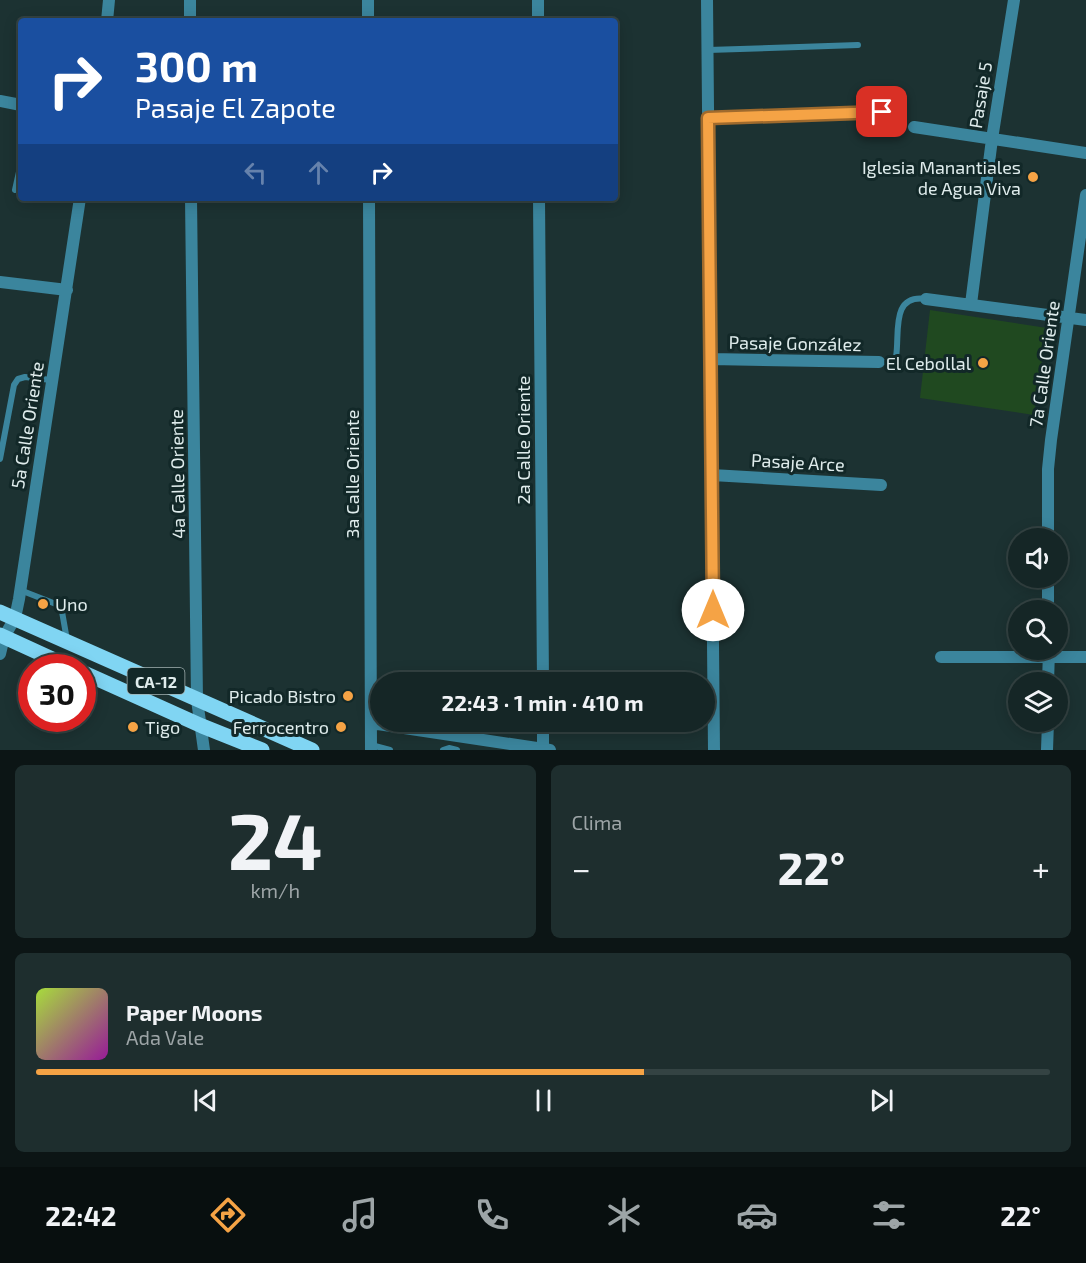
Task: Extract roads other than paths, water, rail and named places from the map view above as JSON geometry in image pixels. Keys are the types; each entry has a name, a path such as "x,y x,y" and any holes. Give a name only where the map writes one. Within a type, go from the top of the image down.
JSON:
{"main road":[{"name":"CA-12","path":"0,612 312,750"},
{"path":"2,636 41,654"},
{"path":"96,678 262,750"}],"street":[{"path":"107,18 109,0"},
{"path":"190,0 190,18"},
{"path":"368,0 368,18"},
{"path":"538,0 538,18"},
{"path":"707,0 714,750"},
{"name":"Pasaje 5","path":"971,304 992,139 1014,0"},
{"path":"0,101 18,104"},
{"path":"914,127 1086,153"},
{"name":"7a Calle Oriente","path":"1048,528 1048,470 1051,440 1086,195"},
{"name":"5a Calle Oriente","path":"0,654 2,636 15,618 20,590 80,201"},
{"name":"4a Calle Oriente","path":"191,201 197,700 204,750"},
{"name":"3a Calle Oriente","path":"369,201 371,672"},
{"name":"2a Calle Oriente","path":"539,201 543,672"},
{"path":"0,282 66,290"},
{"path":"926,298 1086,320"},
{"name":"Pasaje González","path":"711,359 879,362"},
{"name":"Pasaje Arce","path":"712,475 881,485"},
{"path":"941,657 1008,655"},
{"path":"1068,655 1086,657"},
{"path":"429,732 545,750 544,732"},
{"path":"1047,750 1048,732"}],"lane":[{"path":"707,50 858,45"},
{"path":"708,118 882,112"},
{"path":"15,190 18,176"},
{"path":"879,362 888,362 896,357 901,310 908,301 915,297 926,298"},
{"path":"0,459 14,385 18,379 25,377 51,381"},
{"path":"20,590 60,606 67,641"},
{"path":"371,747 390,750"},
{"path":"443,750 449,748 457,750"}],"place":[{"name":"Iglesia Manantiales de Agua Viva","path":"1033,177"},
{"name":"El Cebollal","path":"983,363"},
{"name":"Uno","path":"43,604"},
{"name":"Picado Bistro","path":"348,696"},
{"name":"Tigo","path":"133,727"},
{"name":"Ferrocentro","path":"341,727"}]}
